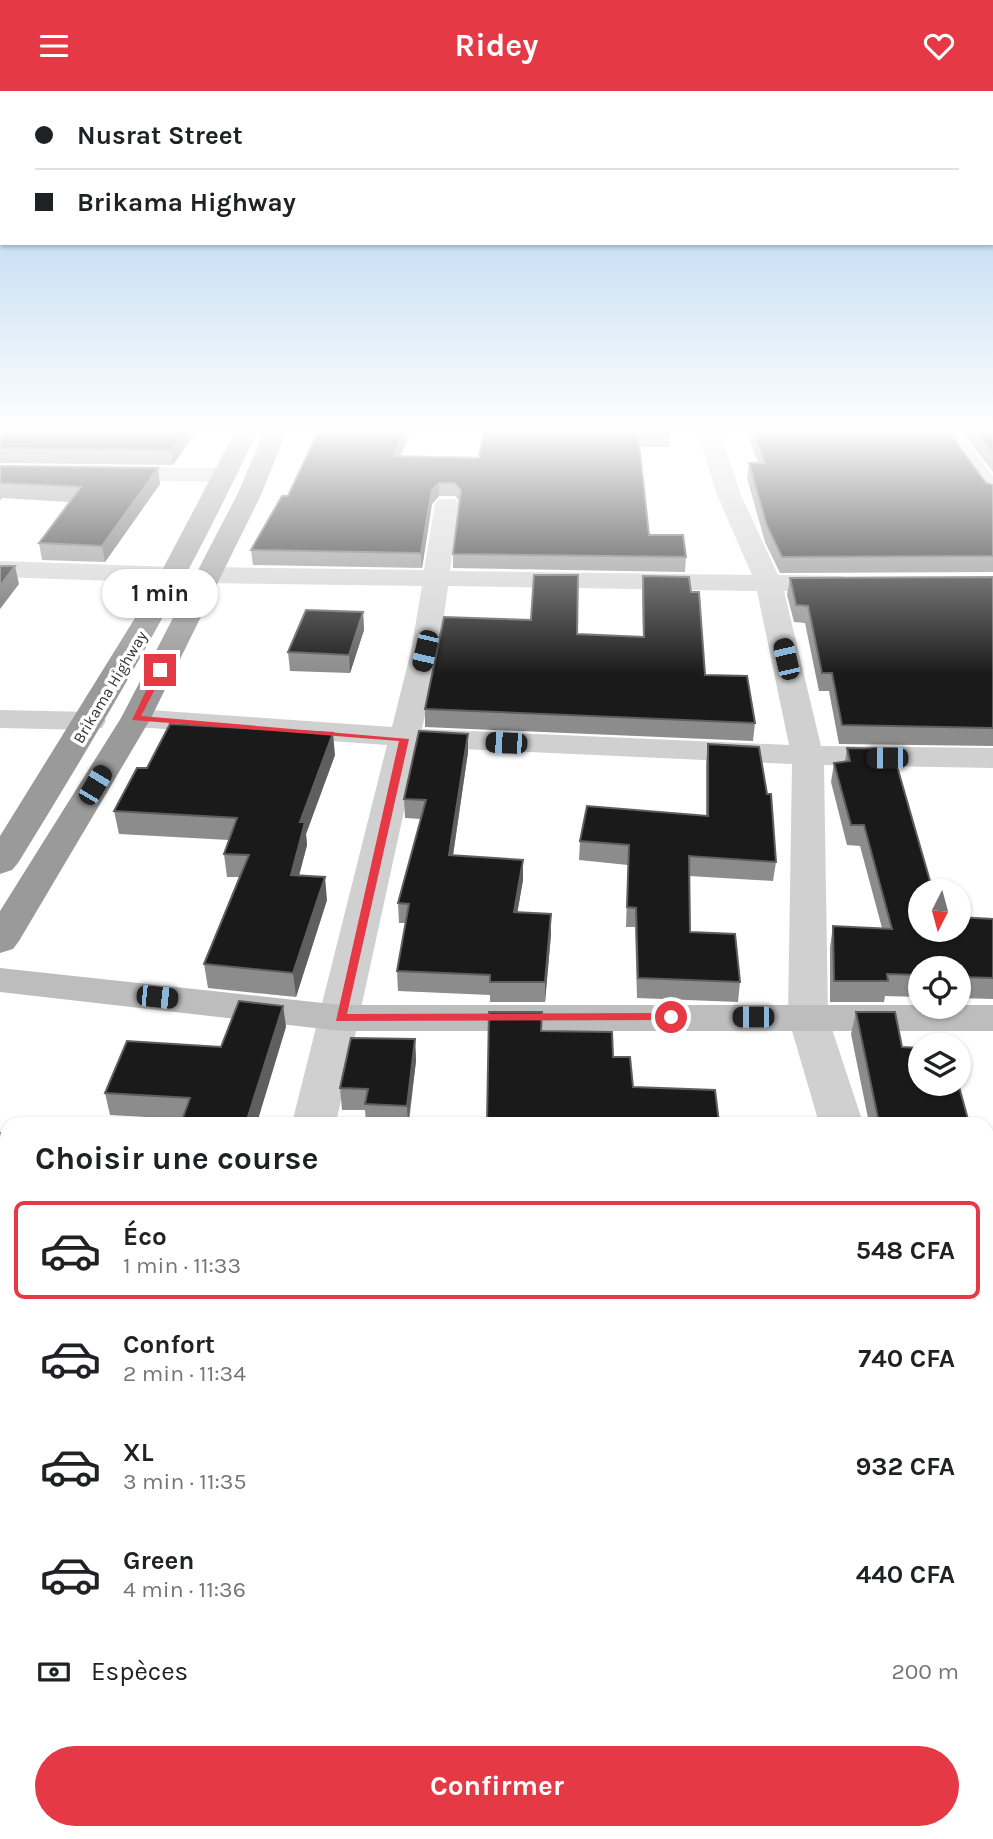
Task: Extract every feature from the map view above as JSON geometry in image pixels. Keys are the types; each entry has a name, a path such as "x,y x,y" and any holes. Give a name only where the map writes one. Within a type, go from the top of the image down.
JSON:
{"highway":[{"name":"Brikama Highway","path":"0,863 91,721 175,575 207,512"},
{"name":"Brikama Highway","path":"0,941 136,718 238,512"}],"street":[{"path":"316,1117 341,1018 425,651 446,512"},
{"path":"736,512 769,584 808,758 811,874 808,1017 839,1117"},
{"path":"0,569 175,575"},
{"path":"209,575 867,584"},
{"path":"136,718 404,739 808,758 993,758"},
{"path":"0,719 91,721"},
{"path":"0,980 341,1018 993,1018"}],"building":[{"path":"63,512 127,512 102,546 39,543"},
{"path":"273,512 428,512 421,553 251,550"},
{"path":"458,512 646,512 649,535 683,535 686,557 453,554"},
{"path":"763,512 993,512 993,556 782,557"},
{"path":"0,566 15,566 0,586"},
{"path":"534,575 578,575 577,634 644,637 643,576 689,577 691,592 699,592 705,675 747,676 755,723 425,709 444,617 531,620"},
{"path":"993,577 993,728 842,725 832,673 822,673 808,606 796,605 790,578"},
{"path":"306,610 363,612 349,655 288,652"},
{"path":"170,724 333,733 300,822 305,822 291,875 325,877 293,973 204,964 249,855 224,854 237,818 114,811 137,768 147,768"},
{"path":"419,731 468,734 449,855 523,860 514,912 551,914 545,982 490,982 490,975 397,971 409,904 398,903 426,800 404,799"},
{"path":"708,744 759,747 767,794 771,794 776,862 689,856 690,932 735,934 740,982 638,978 636,908 627,907 629,845 580,841 587,806 708,816"},
{"path":"847,748 892,749 929,879 908,879 908,942 971,942 971,918 993,919 993,978 971,977 971,956 908,956 908,975 887,974 888,981 834,981 833,926 892,929 864,825 851,825 834,763 850,761"},
{"path":"239,1001 283,1006 248,1117 183,1117 190,1098 105,1093 127,1041 221,1047"},
{"path":"489,1012 542,1012 541,1031 612,1032 613,1057 630,1057 633,1087 715,1090 718,1117 487,1117"},
{"path":"856,1012 895,1012 902,1047 908,1047 908,1096 962,1096 967,1117 878,1117"},
{"path":"351,1038 415,1039 407,1106 365,1104 368,1089 340,1088"}],"route":[{"path":"160,670 136,718 404,739 341,1018 671,1017"}]}
